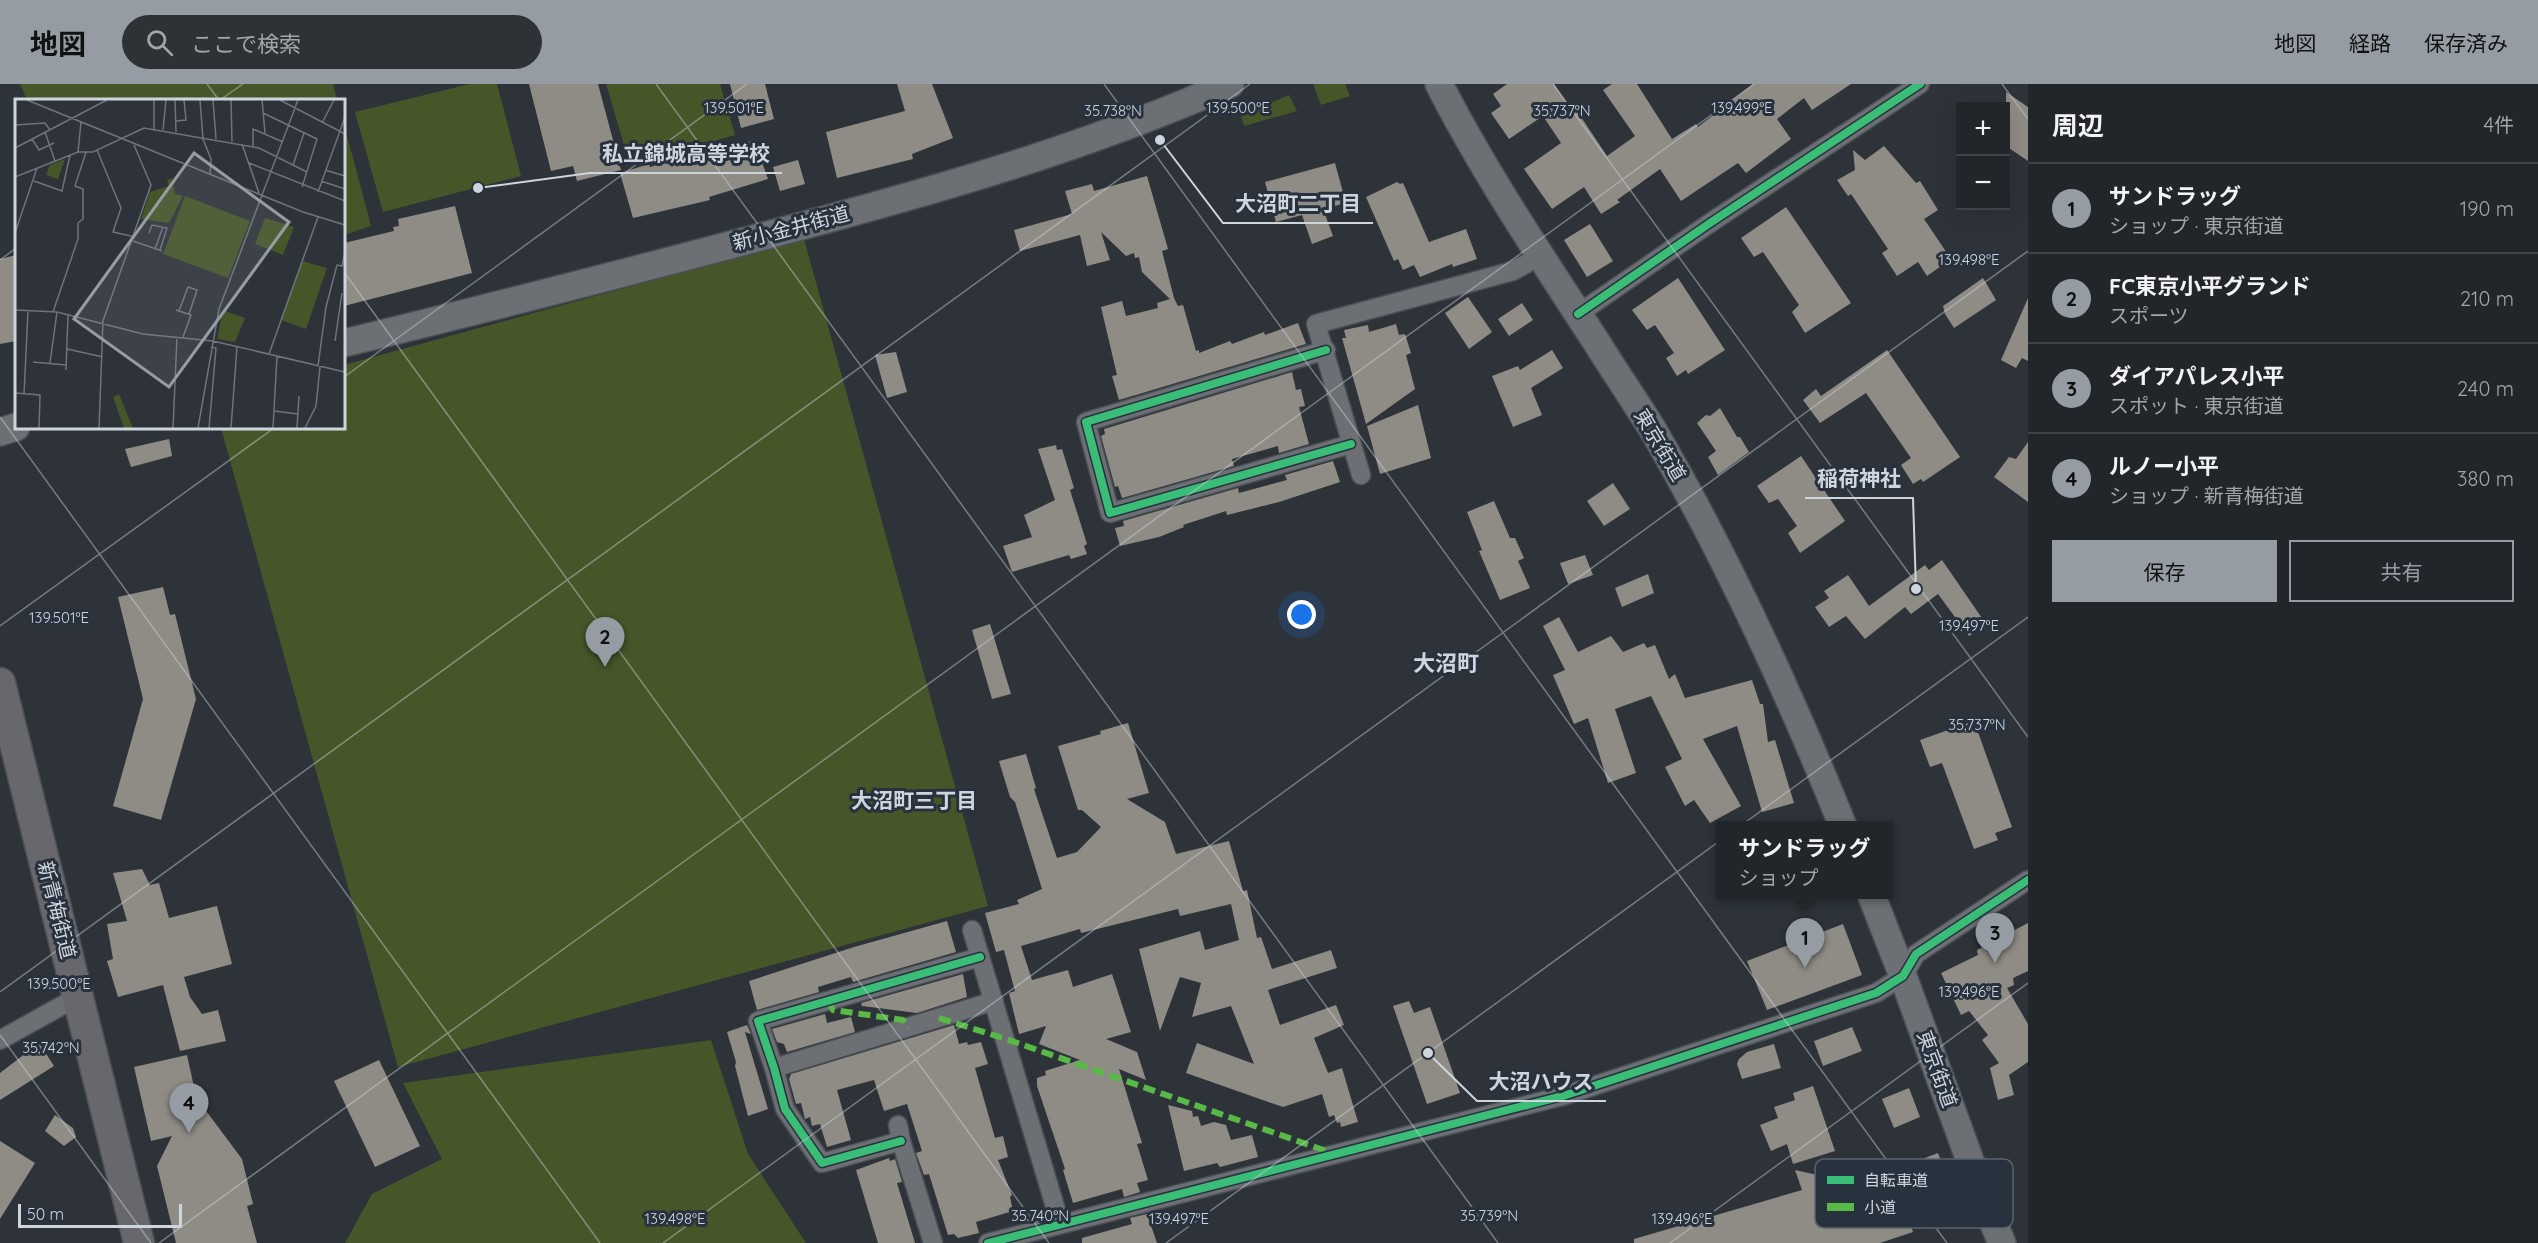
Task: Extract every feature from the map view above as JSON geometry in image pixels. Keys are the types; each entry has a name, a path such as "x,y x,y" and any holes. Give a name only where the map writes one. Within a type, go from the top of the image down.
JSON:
{"main road":[{"name":"新小金井街道","path":"345,343 827,219 1024,163 1166,112 1230,84"},
{"name":"東京街道","path":"1439,84 1465,134 1540,256 1651,428 1727,564 1841,821"},
{"path":"0,432 15,427"},
{"name":"新青梅街道","path":"0,683 139,1243"},
{"name":"東京街道","path":"1873,899 1904,976 1970,1159"},
{"name":"東京街道","path":"1996,1228 2002,1243"}],"street":[{"path":"1578,314 1710,223 1920,84"},
{"path":"1361,475 1326,350 1316,324 1513,271 1540,256"},
{"path":"1326,350 1086,422 1110,513 1351,444"},
{"path":"988,1243 1018,1239 1060,1223 1566,1095 1876,993 1904,976 1916,954 2028,880"},
{"path":"972,930 1060,1223"},
{"path":"933,1243 900,1133 822,1163 785,1109 758,1021 980,957"},
{"path":"0,1040 79,996"},
{"path":"774,1068 994,1002"}],"green space":[{"path":"20,84 333,84 337,99 27,99"},
{"path":"470,84 497,84 521,176 383,212 355,112"},
{"path":"606,84 720,84 735,135 630,165"},
{"path":"1313,84 1345,84 1350,96 1321,105"},
{"path":"1289,95 1297,111 1244,126 1241,116"},
{"path":"345,128 371,226 345,235"},
{"path":"804,239 988,906 398,1067 221,429 345,429 345,365"},
{"path":"711,1040 748,1154 806,1243 345,1243 372,1194 442,1159 403,1083"}],"building":[{"path":"529,84 598,84 621,170 577,181 573,166 551,171"},
{"path":"730,84 765,84 774,119 741,128"},
{"path":"897,84 932,84 953,138 912,154 913,159 837,178 826,132 905,111"},
{"path":"1507,84 1554,84 1572,110 1575,108 1607,156 1635,136 1603,90 1612,84 1637,84 1672,139 1696,124 1698,127 1753,84 1851,84 1812,110 1804,98 1777,119 1791,139 1746,173 1738,163 1681,201 1660,169 1617,200 1620,202 1601,214 1584,187 1552,209 1524,169 1561,143 1543,116 1509,139 1491,113 1501,106 1493,94"},
{"path":"2006,92 2028,107 2028,161 2010,149 2010,102 2006,102"},
{"path":"754,140 768,179 709,197 710,200 633,218 620,173 689,155 690,159"},
{"path":"1884,146 1916,183 1920,181 1938,210 1924,219 1951,259 1927,276 1918,262 1897,276 1882,253 1888,249 1851,194 1848,196 1837,180 1855,170 1853,150 1865,160"},
{"path":"798,160 805,184 780,191 773,167"},
{"path":"1335,163 1346,203 1323,209 1333,236 1312,244 1302,215 1276,222 1265,182"},
{"path":"1147,176 1168,249 1162,251 1174,298 1178,306 1183,305 1196,351 1199,350 1199,353 1230,341 1232,344 1264,332 1265,335 1298,323 1306,344 1119,400 1112,376 1117,375 1101,307 1122,301 1126,316 1158,308 1157,303 1170,299 1142,272 1139,257 1135,258 1134,253 1126,256 1101,232 1110,260 1087,266 1080,235 1020,251 1014,230 1072,214 1065,191 1092,184 1094,191"},
{"path":"1397,182 1403,183 1429,242 1466,229 1477,259 1453,267 1452,264 1420,277 1414,265 1403,270 1398,259 1394,261 1366,197"},
{"path":"455,206 472,273 345,306 345,243 394,231 393,227 399,226 398,219"},
{"path":"1786,207 1851,303 1805,333 1792,312 1799,305 1763,252 1754,257 1741,238"},
{"path":"1590,224 1613,261 1587,277 1564,240"},
{"path":"15,255 15,341 0,344 0,259"},
{"path":"1678,278 1725,350 1688,374 1686,370 1677,376 1666,358 1674,353 1655,325 1647,330 1632,310"},
{"path":"1983,278 1996,300 1954,328 1943,306"},
{"path":"1468,297 1492,332 1469,349 1445,313"},
{"path":"2028,298 2028,361 2022,358 2016,368 2001,360"},
{"path":"1522,303 1533,320 1509,336 1498,319"},
{"path":"1396,324 1399,335 1405,334 1411,353 1406,355 1415,389 1366,424 1342,338 1346,338 1344,330 1368,325 1369,332"},
{"path":"1552,350 1563,368 1531,388 1542,415 1513,427 1492,376 1518,366 1520,370"},
{"path":"1887,350 1960,457 1923,482 1921,479 1913,484 1901,465 1911,458 1866,393 1820,423 1803,400 1816,389 1821,396"},
{"path":"896,352 907,392 887,398 875,355"},
{"path":"1292,372 1296,390 1301,389 1305,406 1299,407 1309,444 1279,453 1278,446 1232,459 1234,466 1122,498 1118,486 1115,487 1101,436 1105,434 1104,429"},
{"path":"1418,405 1431,458 1380,474 1367,426"},
{"path":"1720,408 1749,452 1718,475 1708,457 1716,451 1697,423"},
{"path":"169,439 172,456 131,467 125,449"},
{"path":"2028,442 2028,502 1994,477 2009,457 2016,459"},
{"path":"1056,445 1057,450 1062,449 1074,488 1070,490 1087,544 1084,546 1087,554 1071,559 1069,555 1012,572 1003,546 1032,537 1024,515 1055,500 1038,449"},
{"path":"1801,456 1845,521 1800,553 1788,533 1797,526 1778,499 1769,503 1757,486"},
{"path":"1333,461 1340,482 1279,502 1227,515 1226,511 1183,525 1184,527 1159,537 1120,546 1115,528 1124,526 1123,521 1238,488 1239,493 1287,480 1285,475"},
{"path":"1613,483 1630,509 1604,526 1587,501"},
{"path":"1494,501 1510,538 1515,538 1524,558 1518,561 1530,588 1500,600 1479,551 1482,550 1467,512"},
{"path":"1585,555 1593,575 1568,584 1560,563"},
{"path":"1942,560 1986,624 1969,636 1938,594 1911,614 1905,607 1865,639 1846,616 1829,627 1815,607 1829,598 1824,591 1848,575 1869,606 1925,565 1929,570"},
{"path":"1648,574 1654,593 1622,607 1615,588"},
{"path":"163,587 170,615 175,614 196,699 161,820 113,806 143,699 118,597"},
{"path":"1559,617 1578,652 1611,636 1623,652 1644,643 1647,648 1655,645 1669,679 1675,674 1685,698 1752,680 1760,704 1763,704 1768,742 1775,740 1794,803 1762,812 1737,726 1703,739 1741,806 1710,823 1694,800 1685,806 1665,767 1682,759 1651,696 1615,709 1636,773 1608,783 1588,718 1574,724 1553,675 1565,670 1543,626"},
{"path":"990,624 1011,694 992,699 972,630"},
{"path":"1974,721 2012,827 1995,833 1998,840 1974,849 1942,763 1930,767 1920,740"},
{"path":"1128,723 1149,793 1127,799 1165,822 1176,854 1229,841 1243,891 1247,890 1257,938 1261,937 1272,969 1331,950 1337,968 1268,990 1280,1025 1336,1005 1344,1025 1314,1038 1328,1073 1342,1068 1358,1122 1341,1127 1334,1115 1329,1117 1322,1094 1283,1107 1186,1073 1197,1043 1254,1064 1231,1006 1192,1017 1201,983 1180,977 1160,1031 1139,949 1200,931 1205,950 1239,940 1231,904 1180,916 1178,909 1081,933 1080,929 1021,946 1032,980 1068,970 1073,987 1112,974 1131,1032 1106,1039 1137,1052 1146,1080 1119,1069 1142,1143 1137,1144 1148,1180 1137,1183 1140,1192 1124,1197 1122,1189 1073,1203 1063,1170 1065,1169 1037,1086 1037,1078 1046,1075 1045,1071 1080,1060 1039,1044 1046,1026 1019,1034 1009,993 1015,991 1004,950 996,952 985,913 1019,904 1017,900 1042,889 1015,802 1010,797 999,761 1026,754 1036,788 1034,789 1057,858 1077,852 1101,827 1082,810 1078,810 1058,746 1101,734 1100,731"},
{"path":"142,869 150,885 159,883 169,918 217,906 232,964 184,977 190,997 202,1014 218,1010 226,1041 180,1051 163,985 118,997 107,961 113,959 107,924 127,921 113,873"},
{"path":"947,921 956,952 853,982 851,977 818,987 819,992 757,1010 749,981 854,947"},
{"path":"2028,923 2028,971 2013,978 2014,985 2007,988 2028,1024 2028,1062 2009,1075 2014,1095 1998,1100 1990,1068 1999,1063 1982,1040 1988,1035 1969,1011 1961,1015 1941,973 1978,955 1977,950"},
{"path":"1843,924 1862,975 1767,1010 1747,961"},
{"path":"963,974 967,997 917,1013 862,1006 861,1003"},
{"path":"1409,1001 1414,1013 1430,1007 1460,1093 1427,1104 1393,1006"},
{"path":"825,1014 827,1023 851,1017 855,1032 787,1052 784,1044 777,1042 772,1029"},
{"path":"747,1025 751,1034 745,1032 768,1109 748,1116 727,1032"},
{"path":"954,1025 959,1044 967,1042 968,1045 981,1042 988,1064 975,1068 995,1138 1003,1136 1008,1157 998,1160 1012,1195 1010,1197 1013,1211 976,1222 979,1233 958,1238 954,1234 948,1235 929,1174 924,1175 916,1153 922,1151 907,1104 884,1111 874,1080 837,1090 851,1140 827,1147 820,1124 812,1126 810,1117 805,1119 801,1103 796,1104 789,1079 791,1074"},
{"path":"1852,1027 1862,1051 1823,1066 1814,1041"},
{"path":"39,1043 54,1066 0,1100 0,1073"},
{"path":"1774,1044 1781,1068 1742,1079 1737,1064 1739,1059 1747,1052"},
{"path":"187,1055 194,1087 188,1095 201,1104 242,1159 253,1204 247,1206 257,1243 176,1243 157,1166 172,1136 151,1141 134,1067"},
{"path":"379,1060 420,1146 375,1167 334,1081"},
{"path":"1813,1086 1835,1151 1793,1164 1787,1144 1771,1151 1760,1125 1778,1118 1774,1107 1795,1100 1793,1093"},
{"path":"1909,1088 1920,1117 1894,1128 1882,1099"},
{"path":"1168,1105 1192,1111 1193,1117 1198,1116 1201,1126 1214,1122 1226,1125 1231,1140 1252,1135 1258,1157 1220,1167 1217,1163 1184,1171"},
{"path":"55,1115 73,1128 76,1137 64,1146 45,1131"},
{"path":"0,1141 35,1163 0,1219"},
{"path":"1938,1153 1940,1159 1923,1159"},
{"path":"889,1158 890,1161 895,1159 902,1182 897,1183 915,1243 878,1243 856,1170"},
{"path":"1795,1170 1815,1174 1815,1228 1912,1228 1913,1232 1880,1243 1634,1243 1634,1239 1802,1190"},
{"path":"1147,1214 1157,1243 1082,1243 1082,1238 1132,1224 1130,1218"}],"marked path":[{"path":"828,1001 833,1010 903,1020 908,1028"},
{"path":"939,1018 1006,1039 1332,1153"}],"cycle path":[{"path":"1578,314 1710,223 1920,84"},
{"path":"1326,350 1086,422 1110,513 1351,444"},
{"path":"988,1243 1566,1095 1876,993 1903,976 1916,954 2028,880"},
{"path":"901,1141 822,1163 785,1109 758,1021 980,957"}],"place":[{"name":"大沼町二丁目","path":"1160,140"},
{"name":"私立錦城高等学校","path":"478,188"},
{"name":"稲荷神社","path":"1916,589"},
{"name":"FC東京小平グランド","path":"605,667"},
{"name":"ダイアパレス小平","path":"1995,963"},
{"name":"サンドラッグ","path":"1805,968"},
{"name":"大沼ハウス","path":"1428,1053"},
{"name":"ルノー小平","path":"189,1133"}],"district":[{"name":"大沼町","path":"1446,663"},
{"name":"大沼町三丁目","path":"914,801"}]}
